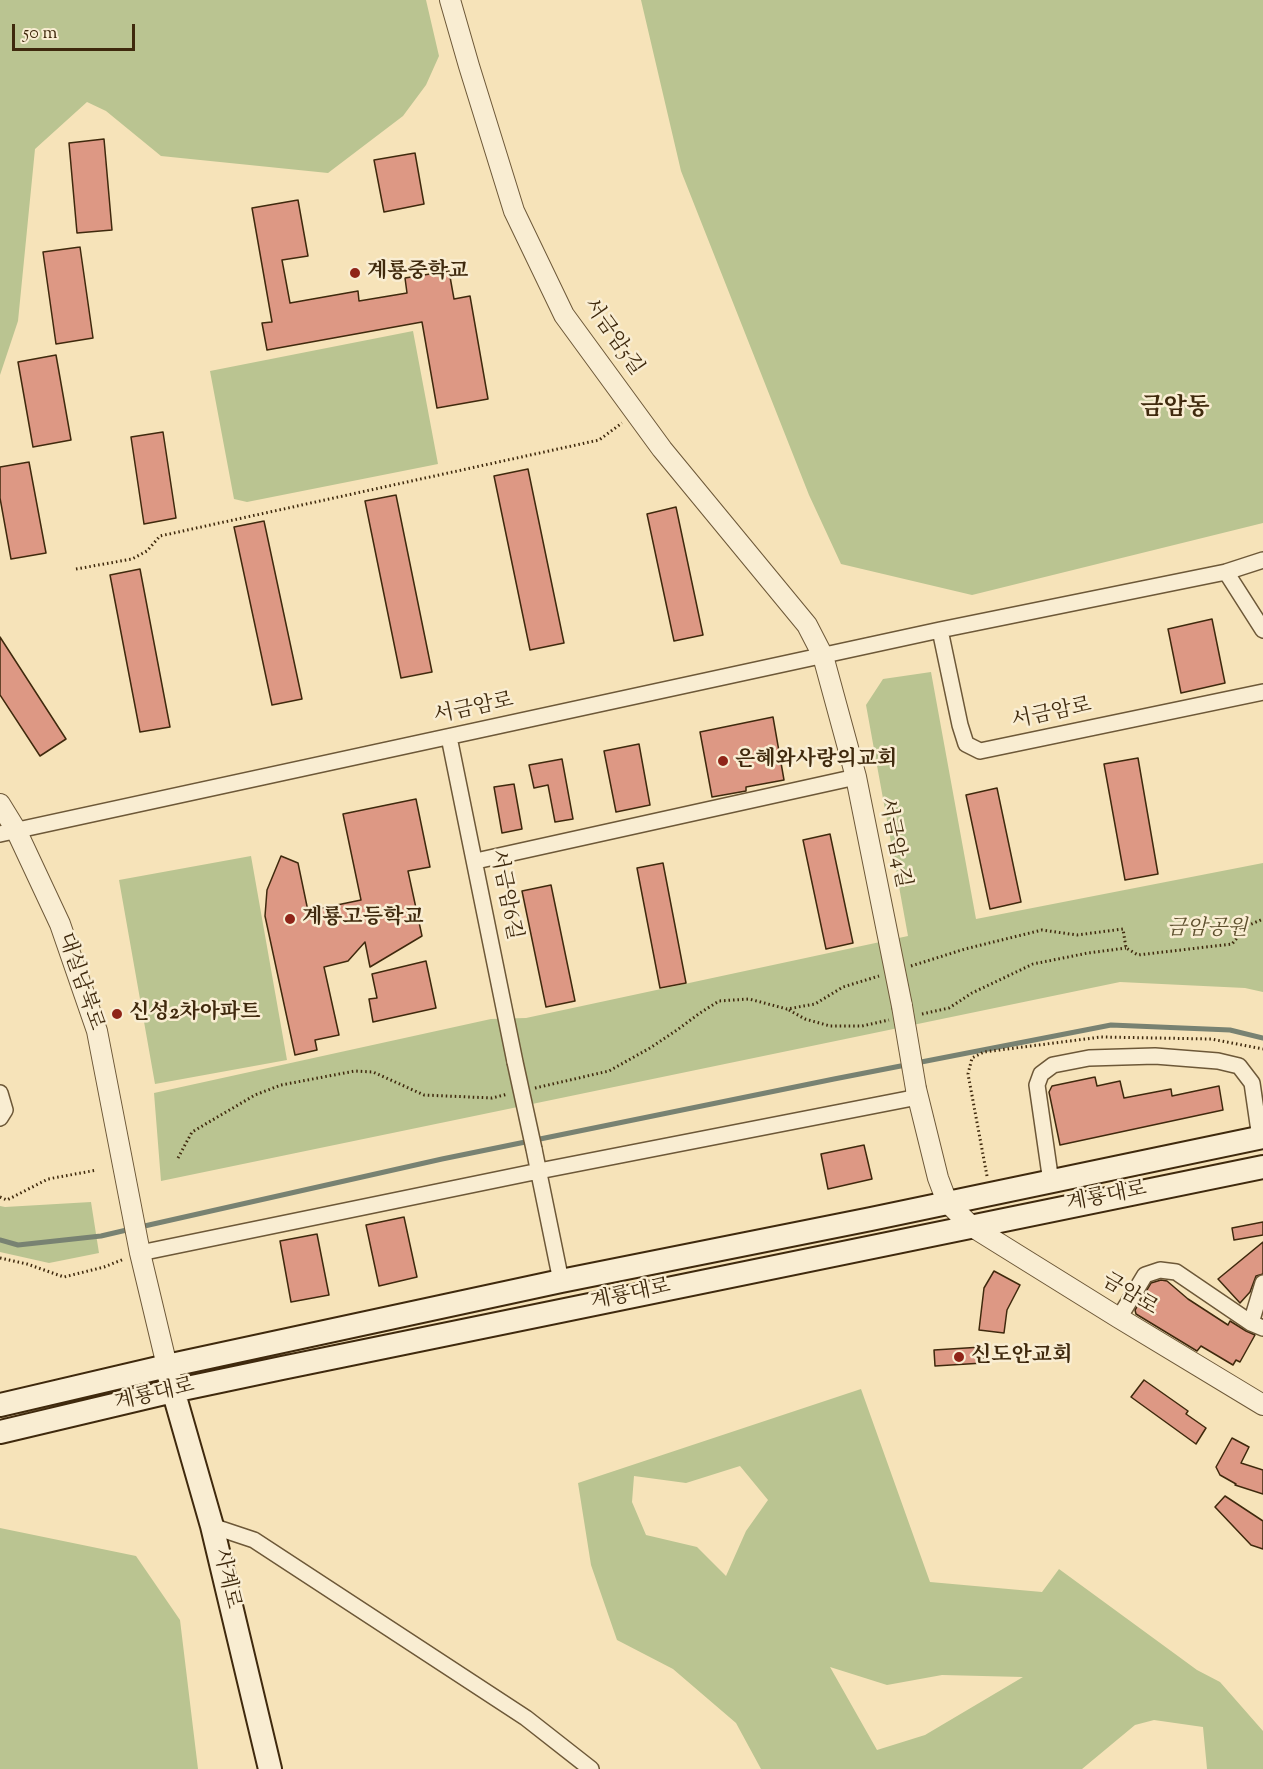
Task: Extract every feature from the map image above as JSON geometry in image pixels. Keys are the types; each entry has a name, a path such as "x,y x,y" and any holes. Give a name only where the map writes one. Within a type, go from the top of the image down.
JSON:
{"main road":[{"name":"계룡대로","path":"0,1405 167,1366 561,1281 1261,1138"},
{"name":"계룡대로","path":"0,1432 173,1391 1263,1167"},
{"path":"167,1366 173,1391"},
{"name":"사계로","path":"173,1391 212,1526 270,1769"}],"street":[{"name":"서금암5길","path":"450,0 514,211 564,315 662,449 807,625 823,656"},
{"name":"서금암로","path":"8,832 940,630 1226,572 1263,560"},
{"path":"1226,572 1263,630"},
{"name":"서금암로","path":"940,630 966,744 980,751 1263,692"},
{"name":"서금암4길","path":"823,656 856,777 904,1013 917,1093"},
{"name":"서금암6길","path":"449,737 539,1171"},
{"path":"476,861 856,777"},
{"name":"대실남북로","path":"0,804 8,832 60,924 98,1031 140,1253"},
{"path":"1051,1182 1037,1085 1041,1074 1053,1065 1089,1058 1155,1056 1218,1061 1239,1066 1252,1083 1261,1138"},
{"path":"0,1093 5,1110 0,1118"},
{"path":"167,1366 140,1253 917,1093 938,1178 947,1202 971,1226"},
{"path":"539,1171 561,1281"},
{"name":"금암로","path":"971,1226 1263,1405"},
{"path":"1119,1318 1145,1275 1160,1270 1176,1272 1257,1325 1263,1283"},
{"path":"212,1526 254,1540 526,1718 591,1769"}],"path":[{"path":"76,569 132,559 147,551 160,536 599,440 636,413"},
{"path":"527,1090 609,1071 650,1048 720,1001 749,999 787,1009 805,1019 830,1026 862,1026 904,1013 949,1008 972,993 1033,964 1126,948 1138,955 1232,944 1246,926 1263,919"},
{"path":"787,1009 815,1004 843,987 964,949 1042,930 1077,935 1123,929 1126,948"},
{"path":"178,1158 192,1132 255,1095 291,1083 355,1071 373,1072 424,1095 492,1098 515,1092"},
{"path":"0,1197 7,1200 48,1179 97,1170"},
{"path":"0,1258 27,1264 63,1277 104,1267 140,1253"}],"green space":[{"path":"0,0 426,0 439,56 426,85 403,116 328,173 161,156 106,111 87,102 35,149 18,321 0,375"},
{"path":"641,0 1263,0 1263,523 972,595 841,564 809,495 681,171"},
{"path":"413,331 438,464 247,502 234,499 210,371"},
{"name":"금암공원","path":"931,672 976,919 1263,863 1263,992 1245,988 1120,982 161,1181 154,1093 491,1019 526,1018 908,936 866,705 883,679"},
{"path":"251,856 287,1060 155,1084 119,880"},
{"path":"91,1202 99,1253 49,1263 0,1252 0,1206"},
{"path":"861,1389 930,1582 1042,1592 1059,1569 1197,1670 1220,1682 1263,1731 1263,1769 1207,1769 1203,1727 1154,1720 1135,1725 1082,1769 761,1769 736,1723 673,1669 617,1640 591,1565 578,1483","holes":["740,1466 768,1500 746,1531 726,1576 697,1547 646,1535 632,1502 634,1476 686,1483","830,1667 887,1685 942,1675 1023,1677 925,1735 877,1750"]},
{"path":"0,1528 136,1556 180,1620 198,1769 0,1769"}],"building":[{"path":"104,139 112,230 77,233 69,143"},
{"path":"415,153 424,204 384,212 374,160"},
{"name":"계룡중학교","path":"298,200 308,256 282,260 290,303 358,291 359,301 407,293 405,278 449,271 454,299 470,296 488,399 437,408 422,322 267,350 262,323 272,322 252,208"},
{"path":"80,247 93,338 56,344 43,252"},
{"path":"56,355 71,440 33,447 18,362"},
{"path":"163,432 176,518 144,524 131,437"},
{"path":"29,462 46,553 11,559 0,498 0,467"},
{"path":"528,469 564,643 530,650 494,476"},
{"path":"396,495 432,672 401,678 365,501"},
{"path":"676,507 703,635 674,641 647,514"},
{"path":"264,521 302,699 272,705 234,527"},
{"path":"140,569 170,727 140,732 110,575"},
{"path":"1212,619 1225,683 1181,693 1168,629"},
{"path":"0,637 66,739 40,756 0,695"},
{"path":"773,717 784,780 746,787 746,791 712,797 700,732"},
{"path":"639,744 650,805 616,812 604,751"},
{"path":"1138,758 1158,874 1125,880 1104,764"},
{"path":"562,759 573,819 555,822 548,785 534,788 529,765"},
{"path":"514,784 522,829 502,833 494,787"},
{"path":"997,788 1021,902 990,909 966,795"},
{"path":"416,799 430,867 408,871 422,936 370,967 365,942 348,961 324,967 339,1035 315,1040 317,1050 295,1055 265,916 267,890 281,856 298,863 308,911 361,900 343,814"},
{"path":"830,834 853,943 826,949 803,840"},
{"path":"663,863 686,983 660,988 637,868"},
{"path":"551,885 575,1001 546,1007 522,891"},
{"path":"426,961 436,1008 373,1022 369,999 377,998 372,974"},
{"path":"1095,1077 1097,1086 1120,1081 1124,1098 1171,1089 1172,1096 1219,1086 1223,1110 1060,1145 1049,1092 1052,1086"},
{"path":"864,1145 872,1179 828,1189 821,1154"},
{"path":"404,1217 417,1277 379,1286 366,1225"},
{"path":"1263,1222 1263,1235 1234,1240 1232,1228"},
{"path":"317,1234 329,1295 291,1302 280,1241"},
{"path":"1263,1242 1263,1274 1256,1276 1250,1292 1240,1303 1218,1279"},
{"path":"994,1271 1020,1285 1007,1310 1004,1333 979,1330 984,1288"},
{"path":"1167,1281 1188,1299 1228,1325 1230,1321 1255,1335 1240,1362 1236,1360 1233,1365 1201,1346 1197,1351 1136,1314 1135,1310 1151,1283"},
{"name":"신도안교회","path":"982,1347 983,1363 935,1366 934,1350"},
{"path":"1144,1380 1188,1411 1186,1414 1206,1428 1196,1444 1131,1397"},
{"path":"1232,1438 1249,1447 1241,1463 1263,1470 1263,1494 1235,1485 1220,1475 1216,1467"},
{"path":"1225,1496 1263,1521 1263,1549 1251,1545 1215,1507"}],"waterway":[{"path":"140,1227 442,1159 1111,1025 1230,1030 1263,1038"},
{"path":"0,1240 18,1245 101,1236 131,1229"}],"place":[{"name":"계룡중학교","path":"355,273"},
{"name":"은혜와사랑의교회","path":"723,761"},
{"name":"계룡고등학교","path":"290,919"},
{"name":"신성2차아파트","path":"117,1014"},
{"name":"신도안교회","path":"959,1357"}],"district":[{"name":"금암동","path":"1175,410"}]}
